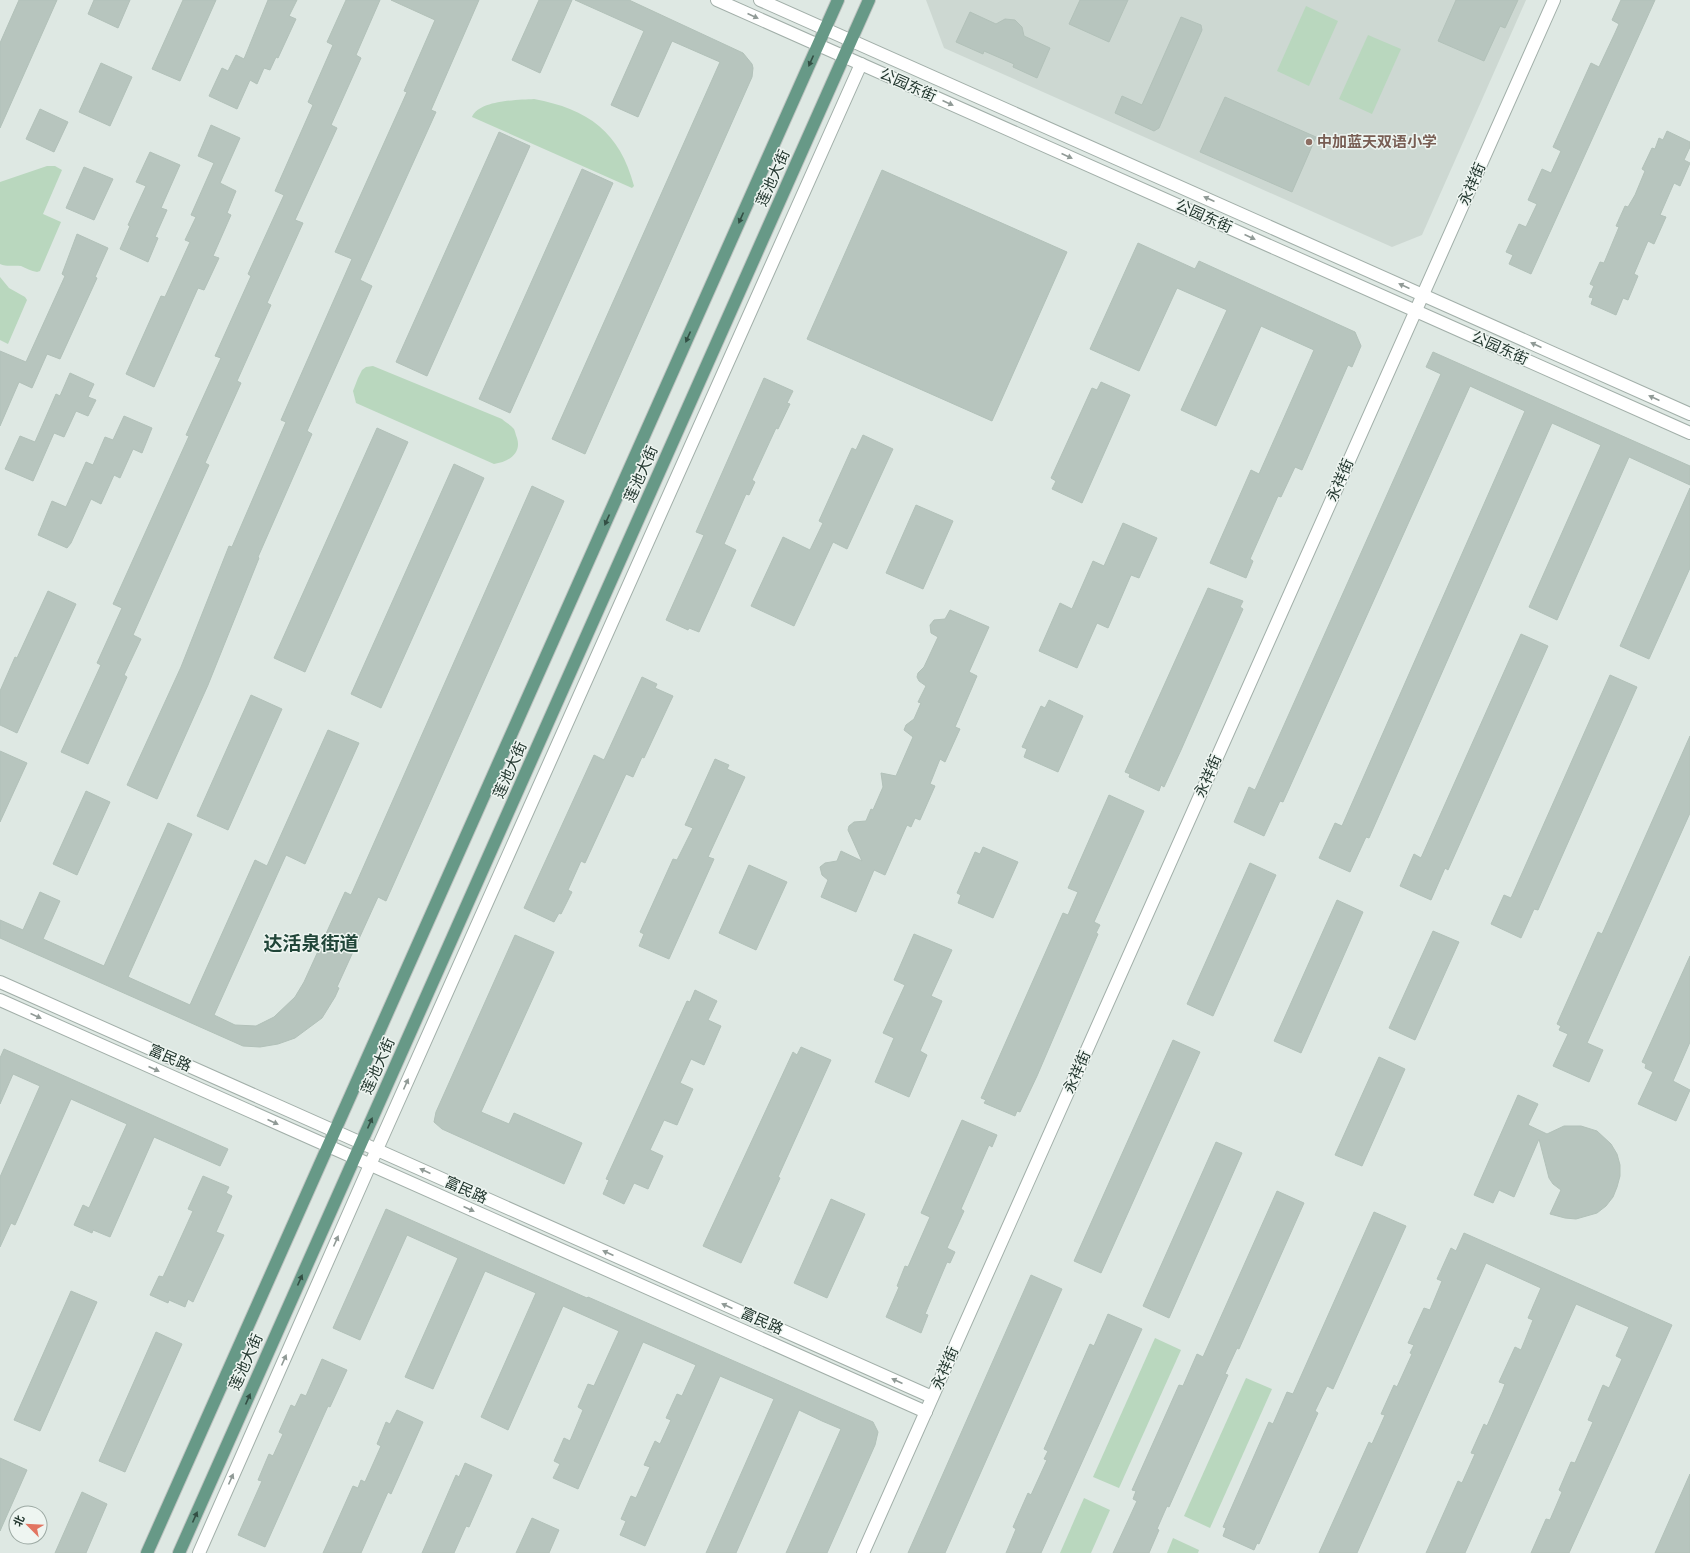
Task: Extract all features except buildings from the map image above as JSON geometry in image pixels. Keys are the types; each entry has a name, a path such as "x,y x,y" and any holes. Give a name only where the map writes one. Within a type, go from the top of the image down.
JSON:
{"main road":[{"name":"莲池大街","path":"148,1553 838,0"},
{"name":"莲池大街","path":"179,1553 870,0"}],"street":[{"name":"公园东街","path":"717,0 1690,433"},
{"name":"公园东街","path":"760,0 1690,414"},
{"name":"永祥街","path":"864,1553 1554,0"},
{"path":"199,1553 376,1149 861,64"},
{"name":"富民路","path":"0,982 932,1397"},
{"name":"富民路","path":"0,1000 926,1412"}],"shaded area":[{"name":"中加蓝天双语小学","path":"926,0 1526,0 1422,235 1392,247 944,48"}],"green space":[{"path":"1306,6 1338,21 1309,86 1277,71"},
{"path":"1368,35 1401,49 1372,114 1339,99"},
{"path":"534,99 553,103 570,109 599,126 610,137 620,151 628,167 634,186 632,188 472,117 476,111 490,104"},
{"path":"47,166 55,166 62,170 43,214 61,222 40,271 35,272 21,266 8,266 0,264 0,182"},
{"path":"0,277 9,288 25,297 27,300 8,344 0,340"},
{"path":"373,366 502,419 514,430 518,444 516,453 509,459 494,464 356,403 353,391 358,378 362,370 366,367"},
{"path":"1155,1338 1181,1350 1119,1488 1093,1477"},
{"path":"1246,1378 1272,1389 1210,1528 1184,1516"},
{"path":"1084,1498 1110,1510 1091,1553 1060,1553"},
{"path":"1173,1538 1199,1550 1198,1553 1167,1553"}],"place":[{"name":"中加蓝天双语小学","path":"1309,142"}],"district":[{"name":"达活泉街道","path":"311,943"}]}
